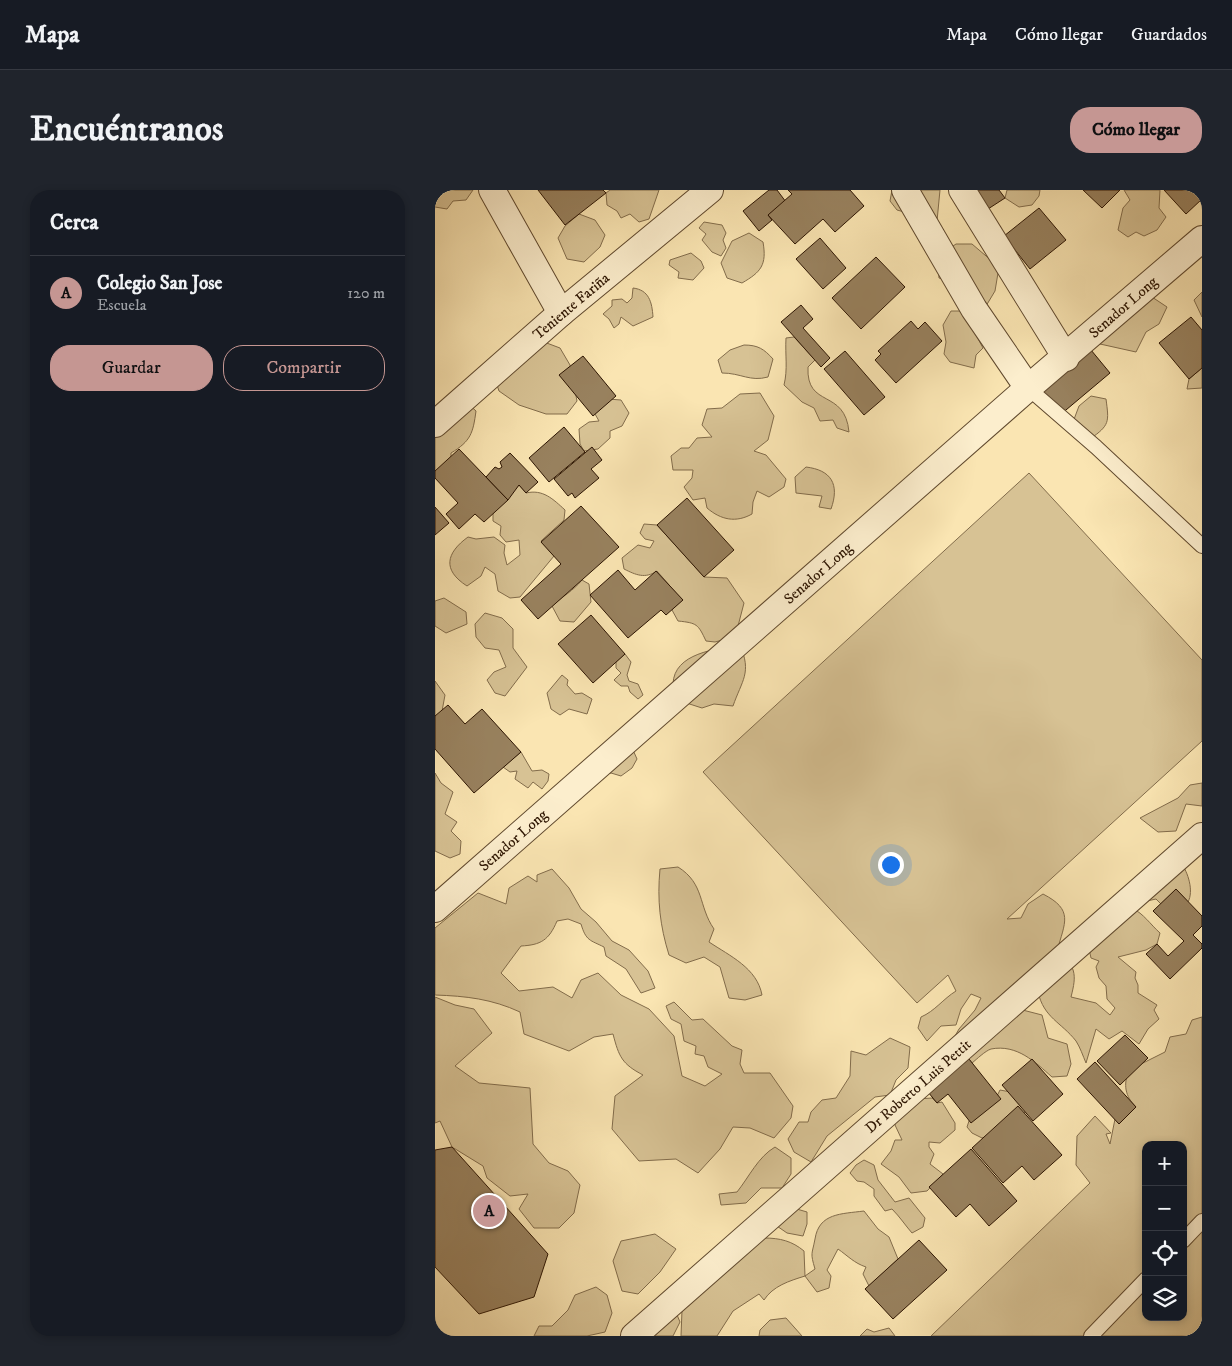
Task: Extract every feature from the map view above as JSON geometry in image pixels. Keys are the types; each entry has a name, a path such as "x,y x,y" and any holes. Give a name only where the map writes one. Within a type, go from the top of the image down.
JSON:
{"street":[{"path":"492,190 561,313"},
{"name":"Teniente Fariña","path":"435,424 561,313 710,190"},
{"path":"905,190 974,309 1028,388"},
{"path":"962,190 1066,358"},
{"name":"Senador Long","path":"435,909 1028,388 1066,358 1202,239"},
{"name":"Dr Roberto Luis Pettit","path":"634,1336 1202,836"}],"lane":[{"path":"1028,388 1096,447 1202,546"},
{"path":"1187,1237 1202,1221"},
{"path":"1091,1336 1142,1283"}],"shaded area":[{"path":"435,190 473,190 466,200 453,201 447,209 435,207"},
{"path":"610,190 659,190 649,219 639,222 630,214 621,218 617,211 607,205 606,193"},
{"path":"892,190 940,190 937,221 897,210 890,201"},
{"path":"1007,190 1040,190 1039,196 1032,205 1019,207 1005,198"},
{"path":"1124,190 1160,190 1159,208 1166,217 1157,230 1144,236 1136,232 1128,237 1118,230 1123,208 1130,200"},
{"path":"579,214 595,220 605,235 600,247 584,262 567,259 558,238 565,226"},
{"path":"704,222 722,225 726,233 723,240 726,248 721,256 712,252 702,240 706,234 699,228"},
{"path":"749,233 763,242 764,257 758,271 742,283 727,278 721,263 732,241"},
{"path":"956,244 972,244 999,267 995,291 983,311 956,283 939,278 938,263 941,254"},
{"path":"691,253 701,261 704,268 693,280 678,278 679,272 669,265 670,260"},
{"path":"633,288 643,291 649,298 653,317 633,326 621,317 619,324 614,328 609,319 603,314 612,306 612,300 622,299 627,303 632,298"},
{"path":"1202,292 1202,317 1194,300"},
{"path":"1149,295 1167,307 1159,324 1146,332 1136,352 1100,344 1099,332"},
{"path":"951,311 963,311 983,348 976,355 974,368 950,362 944,354 946,342 943,325"},
{"path":"794,337 815,360 808,367 809,380 813,389 841,409 846,418 849,432 837,428 833,420 820,421 814,408 802,402 784,385 786,338"},
{"path":"536,339 560,348 570,365 577,401 567,414 546,414 519,405 499,391 494,376"},
{"path":"744,345 760,348 773,359 768,377 751,378 722,373 718,360 730,350"},
{"path":"1202,368 1202,388 1187,389 1189,379"},
{"path":"760,393 774,416 768,440 754,451 766,455 786,479 784,487 769,497 757,491 753,502 752,514 740,519 723,518 707,508 705,498 693,500 684,487 692,478 693,470 673,470 671,456 681,448 689,448 697,438 712,437 702,425 707,409 722,408 740,394"},
{"path":"1091,396 1106,399 1108,418 1105,426 1090,439 1073,422 1079,406"},
{"path":"608,399 621,400 629,413 622,426 610,431 610,438 598,449 584,451 580,444 579,429 589,422 599,421 595,414"},
{"path":"465,401 476,411 470,436 451,453 451,475 435,475 435,420"},
{"path":"806,467 822,471 831,480 834,486 834,500 831,509 819,507 822,496 796,493 795,477"},
{"path":"1029,473 1202,660 1202,741 1007,919 1021,918 1028,904 1043,894 1053,900 1063,911 1065,918 1057,951 1068,961 1073,971 1074,982 1071,997 1096,1003 1110,1015 1115,1008 1107,999 1106,986 1099,978 1096,967 1099,961 1091,958 1089,949 1132,908 1160,933 1157,944 1146,950 1118,957 1136,972 1135,978 1138,985 1138,993 1157,1005 1154,1010 1159,1019 1148,1029 1139,1044 1122,1031 1109,1039 1096,1029 1086,1063 1076,1041 1044,1008 1038,992 1007,1006 1042,1015 1048,1038 1067,1044 1071,1064 1067,1076 1052,1077 1025,1056 1009,1049 991,1049 972,1063 969,1059 953,1060 947,1050 959,1029 975,1010 981,998 971,994 961,1009 956,1025 941,1026 927,1041 918,1028 921,1017 931,1012 956,991 948,975 917,1003 703,772"},
{"path":"519,485 526,493 538,492 547,496 565,510 564,520 541,541 554,556 520,597 510,598 498,591 495,574 485,567 481,576 467,586 454,574 450,562 451,555 455,549 468,537 476,539 494,537 505,545 504,553 507,565 520,555 519,540 506,542 500,535 501,526 493,521 493,513"},
{"path":"644,524 657,525 704,577 727,578 744,603 738,626 730,638 715,642 706,641 696,625 678,621 672,610 682,600 657,571 648,575 641,575 624,569 622,558 638,545 650,548 654,541 645,539 640,533"},
{"path":"582,580 589,584 591,602 574,622 560,621 552,606"},
{"path":"444,598 466,612 467,624 446,633 435,626 435,601"},
{"path":"485,613 502,618 513,629 513,648 527,667 505,696 495,693 487,680 494,672 506,667 499,650 485,648 476,637 475,624"},
{"path":"740,645 744,655 745,670 733,706 714,704 702,708 677,700 673,684 675,674 681,665 698,654"},
{"path":"625,654 631,662 627,675 629,681 638,684 643,695 638,699 630,692 628,686 621,686 614,680 621,673 616,668 616,662"},
{"path":"562,675 568,680 567,685 575,694 582,693 592,699 587,714 569,709 560,715 551,709 547,693"},
{"path":"435,681 445,695 435,749"},
{"path":"629,741 637,759 632,768 621,776 611,773 600,776"},
{"path":"521,752 532,771 542,770 549,774 548,781 542,789 533,782 528,788 515,779 517,771 510,772 503,767"},
{"path":"435,773 441,783 453,792 445,814 457,822 451,831 461,841 460,854 450,858 435,851"},
{"path":"1202,783 1202,806 1186,804 1176,831 1158,832 1140,818 1178,798 1190,785"},
{"path":"1181,863 1186,871 1189,882 1190,898 1188,902 1176,889 1161,904 1156,899 1147,901"},
{"path":"678,867 693,881 714,929 709,942 749,970 755,977 762,995 745,1000 729,998 720,967 704,957 686,963 669,955 660,913 660,869"},
{"path":"552,869 569,888 581,909 596,922 612,941 629,950 648,971 655,988 641,993 626,969 606,956 604,947 589,939 581,924 568,919 557,921 551,933 539,943 521,946 501,973 519,991 553,987 572,998 581,980 598,973 621,995 649,1009 674,1036 682,1076 705,1086 722,1074 708,1067 704,1056 695,1054 696,1046 684,1041 681,1024 671,1019 666,1006 674,1002 692,1020 703,1019 732,1046 742,1050 740,1064 744,1073 770,1073 793,1106 791,1118 774,1138 750,1128 733,1127 720,1149 698,1173 676,1159 639,1161 612,1129 615,1096 643,1075 630,1067 622,1059 613,1034 594,1037 569,1051 524,1034 520,1012 479,999 435,995 435,928 478,893 506,904 509,888 528,876 537,882 537,875"},
{"path":"435,997 455,1005 474,1009 492,1033 455,1066 479,1083 530,1088 533,1144 549,1163 568,1171 580,1185 574,1213 559,1228 534,1228 519,1209 528,1194 510,1196 487,1178 483,1166 452,1147 440,1121 435,1123"},
{"path":"1202,1017 1202,1336 931,1336 1090,1183 1076,1165 1077,1136 1095,1116 1111,1133 1106,1134 1110,1144 1115,1119 1136,1107 1129,1099 1126,1090 1129,1070 1165,1052 1170,1037 1186,1034 1192,1020"},
{"path":"890,1038 910,1047 908,1068 896,1080 890,1095 875,1097 827,1136 811,1162 794,1152 788,1139 799,1122 808,1122 811,1112 822,1100 836,1098 850,1076 851,1051 866,1055"},
{"path":"1000,1090 1016,1093 1027,1104 1022,1118 1011,1127 982,1138 972,1133 967,1127 970,1118 994,1102"},
{"path":"932,1098 937,1103 942,1102 955,1123 955,1130 940,1143 929,1142 929,1147 934,1154 930,1164 943,1174 927,1191 911,1193 899,1177 881,1164 891,1151 895,1140 902,1140 895,1125 899,1108 917,1099"},
{"path":"775,1147 791,1158 791,1174 782,1188 761,1188 746,1203 721,1205 719,1194 737,1192 764,1156"},
{"path":"864,1160 874,1165 878,1180 895,1202 909,1198 925,1218 923,1227 912,1233 892,1209 885,1211 874,1196 874,1189 864,1182 857,1181 850,1173 856,1165"},
{"path":"790,1207 807,1212 807,1224 803,1236 787,1233 774,1224"},
{"path":"864,1211 878,1229 889,1237 898,1259 869,1286 863,1274 866,1267 838,1249 827,1270 831,1276 829,1288 817,1292 805,1276 815,1269 812,1254 817,1230 826,1220 839,1214"},
{"path":"655,1234 676,1249 660,1272 638,1294 622,1291 613,1261 621,1241"},
{"path":"764,1238 785,1241 804,1251 805,1276 787,1282 772,1291 764,1300 759,1294 733,1311 717,1336 681,1336 682,1310"},
{"path":"596,1287 607,1295 612,1313 605,1332 587,1336 534,1336 539,1326 552,1326 568,1310 575,1295"},
{"path":"675,1310 680,1322 673,1336 633,1336"},
{"path":"786,1318 802,1336 759,1336 760,1330 770,1320"},
{"path":"889,1328 895,1336 860,1336 867,1329 874,1332"}],"building":[{"path":"538,190 603,190 606,193 565,225"},
{"path":"769,190 777,190 786,202 768,215 772,220 759,231 743,211"},
{"path":"788,190 850,190 864,206 835,232 823,219 795,244 768,215 792,194"},
{"path":"975,190 999,190 1005,198 988,209"},
{"path":"1083,190 1120,190 1102,208"},
{"path":"1164,190 1202,190 1202,199 1186,214"},
{"path":"1039,208 1066,240 1030,269 1004,236"},
{"path":"820,238 846,268 823,289 796,259"},
{"path":"876,257 905,287 861,329 832,298"},
{"path":"801,305 813,319 803,328 830,358 821,367 781,322"},
{"path":"1191,317 1202,330 1202,368 1189,379 1159,343"},
{"path":"911,321 918,329 925,322 942,341 896,383 875,360 881,354 878,351"},
{"path":"1091,350 1110,373 1060,415 1041,392"},
{"path":"845,351 885,397 864,415 824,369"},
{"path":"583,356 616,396 593,416 559,375"},
{"path":"564,427 585,452 549,482 529,458"},
{"path":"592,447 602,460 591,469 599,478 575,498 572,493 568,496 554,479"},
{"path":"459,449 508,500 484,522 475,514 459,529 446,514 458,503 435,478 435,471"},
{"path":"510,453 538,482 526,493 519,485 508,500 486,477 495,467 499,469 502,467 500,462"},
{"path":"687,498 734,550 704,577 657,525"},
{"path":"581,506 619,547 538,619 521,600 561,564 541,542"},
{"path":"435,507 449,523 435,535"},
{"path":"618,570 635,590 656,571 683,600 666,615 661,610 628,638 590,595"},
{"path":"591,615 625,654 593,683 558,644"},
{"path":"448,705 465,724 482,709 521,752 474,793 435,749 435,716"},
{"path":"1176,889 1202,916 1202,926 1193,935 1202,944 1202,948 1170,979 1146,954 1157,944 1168,956 1184,941 1153,911"},
{"path":"1125,1035 1148,1058 1120,1085 1097,1061"},
{"path":"969,1059 1001,1099 971,1123 948,1094 937,1103 928,1092"},
{"path":"1032,1059 1063,1094 1033,1121 1002,1085"},
{"path":"1095,1062 1136,1107 1119,1124 1077,1079"},
{"path":"1018,1106 1062,1155 1034,1180 1022,1166 1003,1183 972,1148"},
{"path":"452,1147 548,1254 534,1297 479,1314 435,1267 435,1150"},
{"path":"971,1149 1017,1201 989,1226 970,1204 956,1217 929,1187"},
{"path":"919,1240 947,1270 893,1319 865,1289"}],"place":[{"name":"Colegio San Jose","path":"489,1211"}]}
